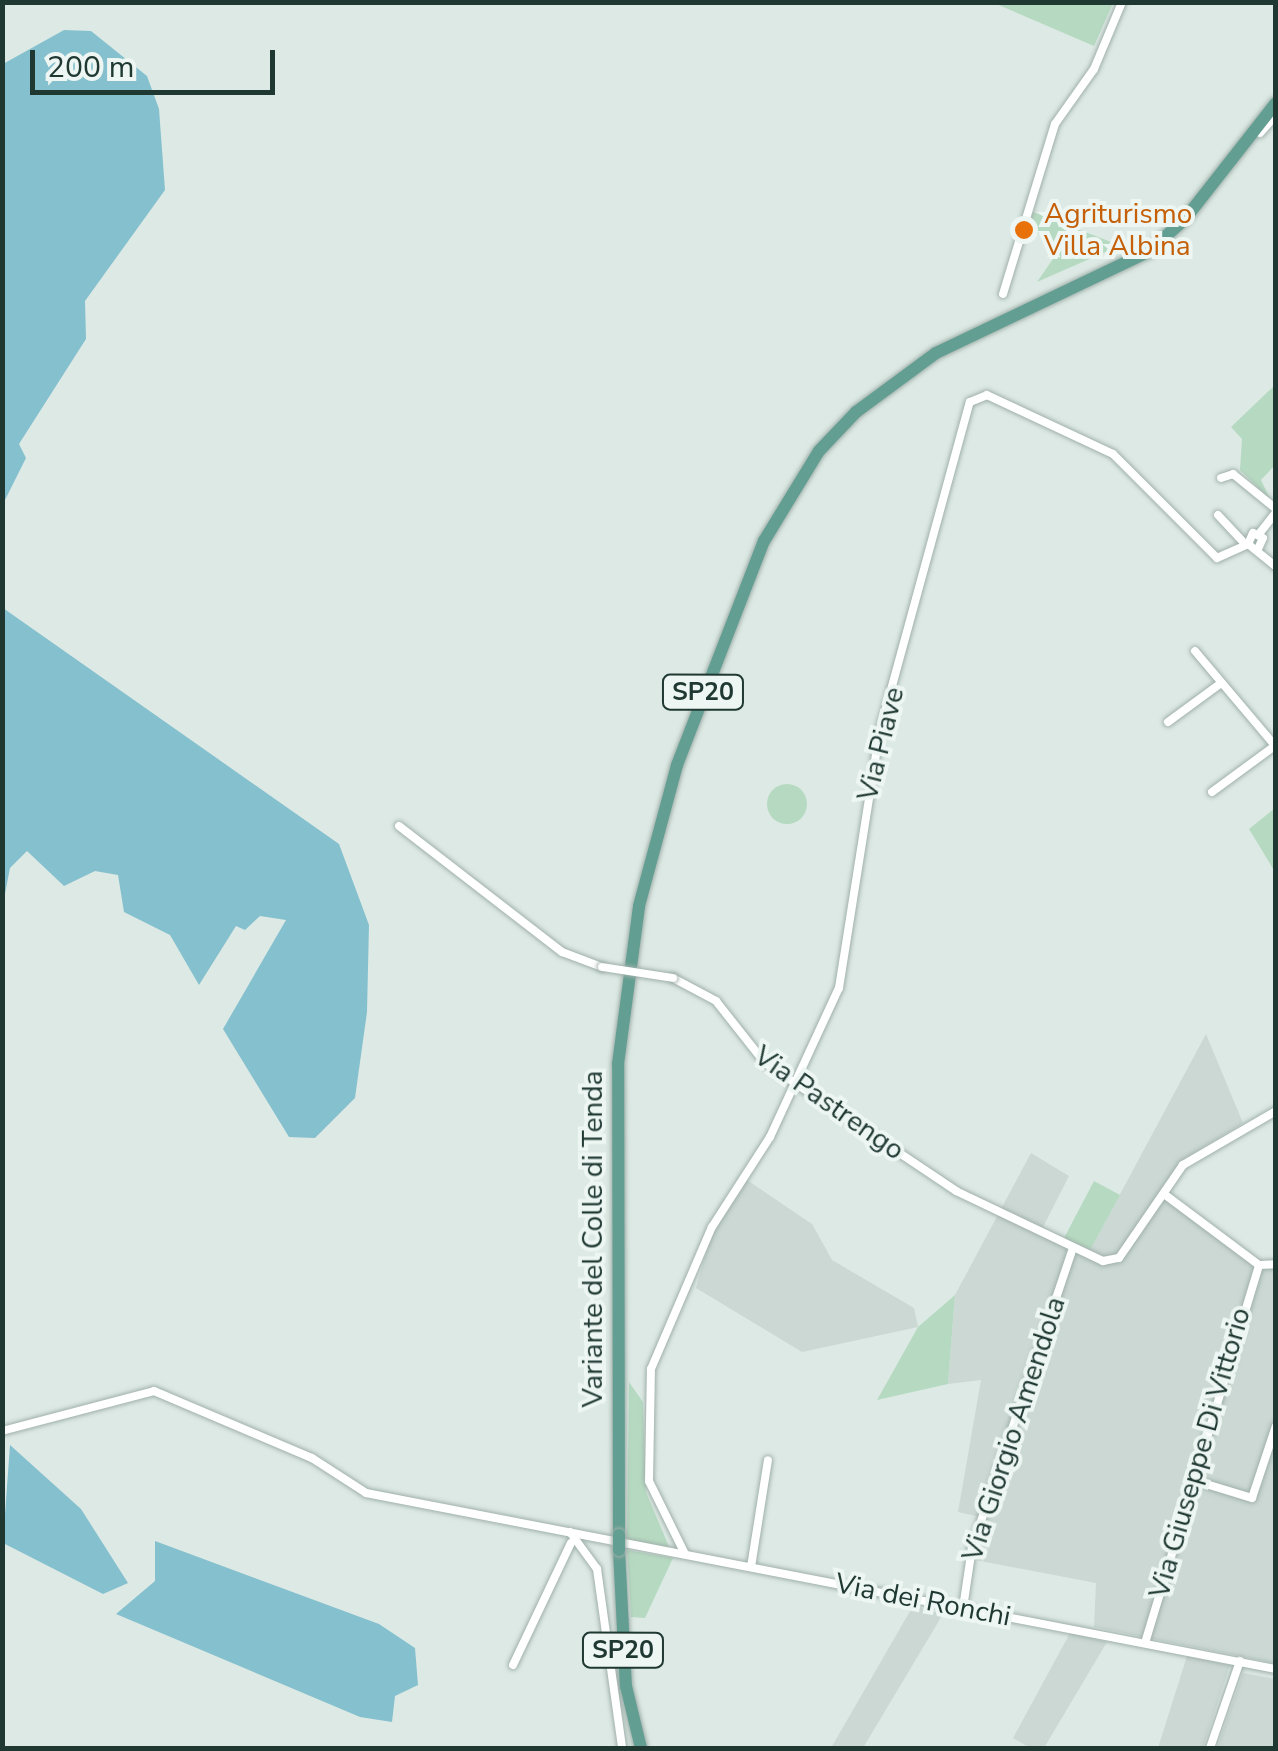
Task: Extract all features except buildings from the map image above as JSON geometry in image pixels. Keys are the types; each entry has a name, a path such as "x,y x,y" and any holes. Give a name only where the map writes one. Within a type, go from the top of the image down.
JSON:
{"main road":[{"name":"Variante del Colle di Tenda","path":"641,1748 626,1686 619,1550 618,1064 639,906 677,765 764,540 819,451 886,386 936,353 1109,278 1185,219 1276,103"}],"street":[{"path":"1003,294 1055,124 1094,69 1122,2"},
{"path":"1242,150 1276,115"},
{"name":"Via Piave","path":"686,1554 649,1481 651,1369 712,1227 794,1084 839,988 880,730 970,402 988,394 1113,454 1217,558 1245,542"},
{"path":"1221,478 1233,474 1276,510 1259,534 1245,542"},
{"path":"1218,515 1276,567"},
{"path":"1258,548 1259,534"},
{"path":"1195,651 1275,746 1212,792"},
{"path":"1168,722 1222,683"},
{"name":"Via Pastrengo","path":"400,826 562,952 602,966 673,978 716,1002 753,1052 794,1084 956,1191 1072,1250 1116,1261 1164,1194"},
{"path":"1276,1111 1183,1165 1164,1194 1259,1265 1276,1264"},
{"name":"Via Giorgio Amendola","path":"964,1608 972,1548 1072,1250"},
{"name":"Via Giuseppe Di Vittorio","path":"1144,1643 1259,1265"},
{"name":"Via dei Ronchi","path":"2,1432 154,1391 312,1458 366,1494 1276,1669"},
{"path":"1193,1480 1252,1498 1276,1426"},
{"path":"751,1566 768,1460"},
{"path":"513,1665 570,1543 570,1532"},
{"path":"570,1543 598,1569 622,1748"},
{"path":"1210,1748 1240,1661"}],"shaded area":[{"path":"1206,1034 1243,1123 1182,1160 1163,1191 1275,1271 1275,1663 1094,1627 1096,1583 975,1560 985,1518 958,1512 981,1380 948,1384 955,1295 1031,1153 1069,1176 1043,1227 1089,1252"},
{"path":"747,1180 812,1224 832,1260 914,1308 918,1327 802,1352 696,1288 711,1235"},
{"path":"913,1606 943,1614 863,1748 831,1748"},
{"path":"1070,1633 1107,1642 1044,1748 1030,1748 1013,1738"},
{"path":"1187,1656 1230,1665 1203,1748 1158,1748"},
{"path":"1243,1673 1275,1679 1275,1748 1217,1748"}],"green space":[{"path":"994,3 1113,3 1094,46"},
{"path":"1033,212 1119,246 1037,282 1062,246 1028,228"},
{"path":"1275,385 1275,465 1261,480 1270,499 1240,470 1242,439 1231,427"},
{"path":"787,784 801,790 807,804 801,818 787,824 773,818 767,804 773,790"},
{"path":"1275,808 1275,872 1249,829"},
{"path":"1094,1181 1120,1195 1089,1252 1063,1240"},
{"path":"955,1295 948,1384 877,1400 918,1327"},
{"path":"629,1382 643,1402 646,1492 670,1549 627,1541"},
{"path":"627,1550 673,1558 645,1618 631,1617"}],"water":[{"path":"64,30 91,31 147,76 159,109 165,190 85,301 86,339 19,444 26,458 3,504 3,64"},
{"path":"3,608 339,844 369,925 367,1012 355,1098 315,1138 289,1137 223,1029 286,920 260,916 245,930 236,926 199,985 170,935 124,912 118,875 95,871 64,886 27,851 10,868 3,904"},
{"path":"10,1445 81,1509 128,1583 103,1594 3,1543"},
{"path":"155,1541 379,1624 415,1648 418,1685 395,1696 392,1722 360,1717 116,1614 155,1581"}],"place":[{"name":"Agriturismo Villa Albina","path":"1024,230"}]}
